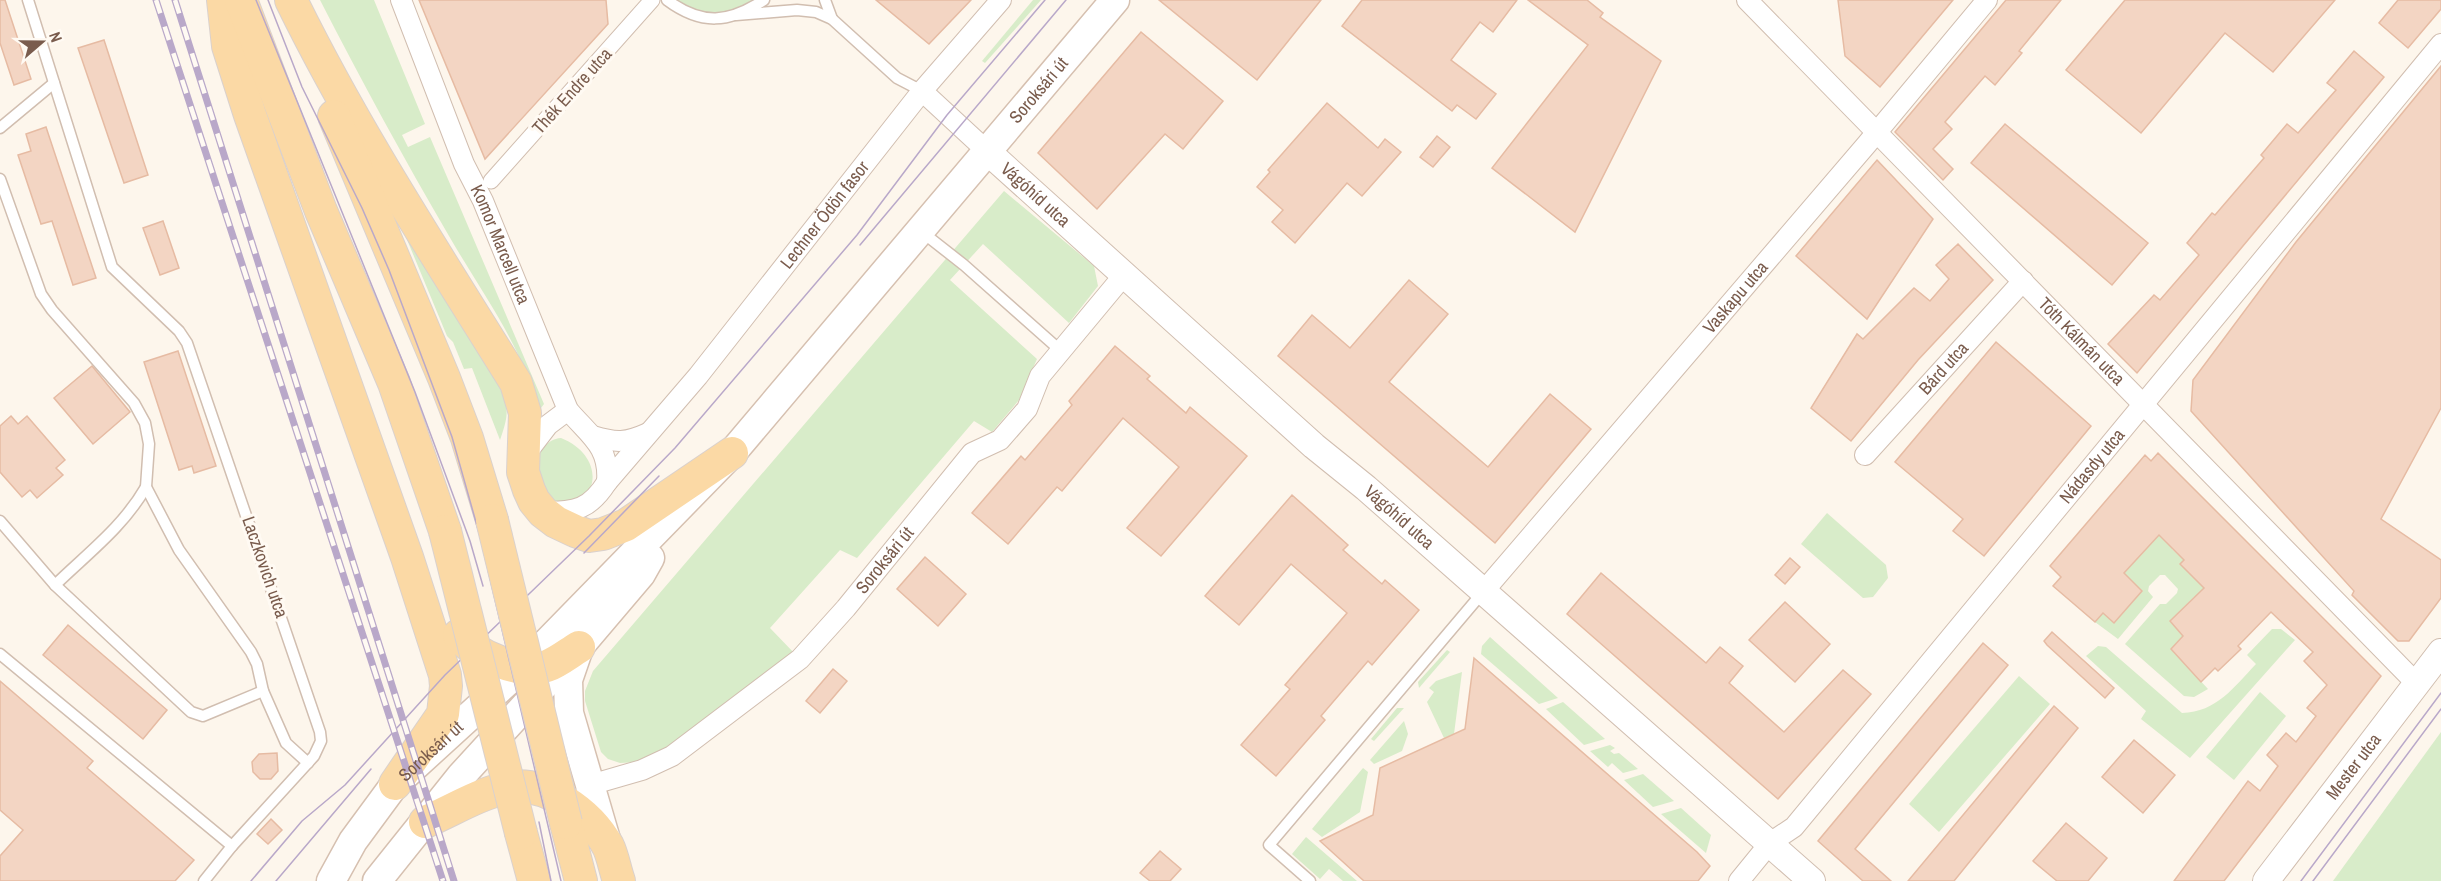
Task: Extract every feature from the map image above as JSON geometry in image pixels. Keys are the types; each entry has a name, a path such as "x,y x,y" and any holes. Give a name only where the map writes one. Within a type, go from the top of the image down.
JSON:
{"main road":[{"path":"223,0 228,46 250,115 407,557 435,639 446,686 443,714 395,784"},
{"path":"241,0 321,211 394,383 445,531 534,881"},
{"path":"289,0 394,188 516,382 525,413 523,472 528,490 543,512 556,522 575,531 589,536 603,534 626,525 732,453"},
{"path":"289,0 339,130 440,367 467,438 492,520 580,881"},
{"name":"Soroksári út","path":"331,881 353,841 395,784 522,668 732,453 1115,0"},
{"name":"Soroksári út","path":"377,881 461,776 579,647 641,574 679,509"},
{"path":"407,557 443,614 462,639 492,660 522,668 547,666 579,647"},
{"path":"579,647 568,680 569,713 598,783 607,845 619,881"},
{"path":"425,822 490,793 526,786 559,797 580,812 607,845"}],"street":[{"name":"Komor Marcell utca","path":"401,0 464,164 483,201 568,410 593,436 606,460 607,482"},
{"name":"Thék Endre utca","path":"491,181 652,0"},
{"name":"Lechner Ödön fasor","path":"543,512 568,512 585,506 598,495 698,376 922,91 1001,0"},
{"name":"Tóth Kálmán utca","path":"1747,0 2417,684"},
{"name":"Vaskapu utca","path":"1483,592 1877,133 1987,0"},
{"name":"Nádasdy utca","path":"1738,881 1770,843 1794,827 2441,44"},
{"path":"922,91 988,152"},
{"name":"Vágóhíd utca","path":"988,152 1314,446 1366,488 1812,881"},
{"name":"Soroksári út","path":"598,783 642,770 672,756 800,659 846,608 972,453 1000,440 1027,409 1040,376 1124,275"},
{"name":"Bárd utca","path":"1865,455 2023,281"},
{"path":"523,458 548,425 568,410"},
{"name":"Lechner Ödön fasor","path":"593,436 611,441 629,441 651,431"},
{"name":"Mester utca","path":"2266,881 2441,652"}],"lane":[{"name":"Laczkovich utca","path":"28,0 112,267 179,331 188,343 320,732 319,749 232,846 204,881"},
{"path":"667,0 682,11 716,19 797,10 816,12 832,19 897,78 922,91"},
{"path":"736,15 764,0"},
{"path":"825,0 832,19"},
{"path":"0,128 54,83"},
{"path":"0,179 41,294 135,403 145,423 149,444 146,487 134,508 109,536 55,585"},
{"path":"921,231 964,265 1061,351"},
{"path":"146,487 179,550 251,652 257,664 262,691 286,742 308,763"},
{"path":"0,521 55,585 191,712 203,716 262,691"},
{"path":"1310,881 1269,845 1483,592"},
{"path":"0,654 232,846"}],"green space":[{"path":"320,0 374,0 425,124 402,135 408,147 430,137 544,404 541,408 537,405 521,360 499,318 416,178"},
{"path":"668,0 764,0 716,19"},
{"path":"1033,0 1041,0 985,63 982,61"},
{"path":"381,177 499,386 507,413 500,440 472,368 464,369 453,342 447,336"},
{"path":"1004,191 1094,266 1098,286 1069,323 983,244 950,280 1037,359 1019,400 992,432 974,421 857,558 840,550 770,628 796,655 667,750 638,762 620,763 608,759 601,752 585,701 585,691 593,671"},
{"path":"561,438 576,447 587,458 592,470 592,482 588,492 580,499 567,503 550,501 534,463 548,443"},
{"path":"1827,513 1886,565 1888,578 1873,597 1863,598 1801,544"},
{"path":"2163,526 2179,542 2172,549 2184,560 2181,564 2206,583 2208,612 2194,597 2170,621 2183,636 2171,649 2208,689 2194,697 2184,696 2125,644 2160,604 2166,604 2177,593 2178,589 2165,575 2160,575 2149,586 2148,591 2153,597 2118,639 2095,622 2121,577"},
{"path":"2272,629 2281,629 2295,640 2190,758 2141,719 2146,711 2086,656 2098,646 2106,647 2182,713 2194,712 2224,697 2256,664 2247,655"},
{"path":"1490,637 1558,698 1539,704 1481,654 1482,646"},
{"path":"1447,650 1450,652 1419,688 1418,682"},
{"path":"1462,672 1454,734 1444,738 1427,702 1434,692 1429,688 1436,681"},
{"path":"2019,676 2050,704 1939,832 1909,804"},
{"path":"2260,692 2286,716 2234,780 2206,757"},
{"path":"1563,702 1605,739 1584,745 1546,709"},
{"path":"1397,708 1404,708 1374,741 1371,739"},
{"path":"1404,721 1408,734 1402,751 1374,764 1370,760"},
{"path":"2441,732 2441,881 2333,881"},
{"path":"1610,745 1615,748 1610,751 1614,754 1619,753 1638,769 1623,773 1612,763 1608,767 1590,751"},
{"path":"1363,768 1368,772 1360,812 1322,837 1312,829"},
{"path":"1643,774 1674,801 1653,807 1624,780"},
{"path":"1681,808 1711,835 1706,853 1661,814"},
{"path":"1306,837 1357,881 1343,881 1329,869 1320,879 1292,854"}],"building":[{"path":"0,0 5,0 31,79 14,85 0,43"},
{"path":"419,0 606,0 608,24 485,159"},
{"path":"876,0 971,0 929,44"},
{"path":"1159,0 1321,0 1257,80"},
{"path":"1362,0 1517,0 1493,32 1480,22 1451,60 1496,94 1476,119 1457,105 1452,111 1342,26"},
{"path":"1528,0 1587,0 1603,13 1600,17 1661,61 1575,232 1492,168 1588,45"},
{"path":"1838,0 1953,0 1880,87 1845,56"},
{"path":"2006,0 2061,0 2019,51 2022,53 1995,85 1985,76 1945,122 1952,129 1933,149 1953,169 1943,180 1895,132"},
{"path":"2125,0 2335,0 2273,72 2225,33 2141,133 2066,70"},
{"path":"2398,0 2441,0 2441,9 2408,48 2379,23"},
{"path":"1141,32 1223,101 1183,149 1165,134 1097,209 1038,153"},
{"path":"104,40 148,175 124,183 78,48"},
{"path":"2354,51 2384,77 2137,373 2108,344 2154,295 2160,300 2199,255 2187,243 2212,213 2215,215 2264,158 2261,155 2287,124 2298,133 2336,90 2327,83"},
{"path":"2441,66 2441,408 2381,519 2441,560 2441,598 2409,641 2398,641 2352,595 2354,591 2191,411 2193,380 2296,242"},
{"path":"1327,103 1378,148 1385,139 1401,152 1362,196 1347,183 1295,243 1272,222 1283,210 1257,187 1270,172 1268,170"},
{"path":"2005,124 2148,243 2112,285 1971,163"},
{"path":"46,127 96,278 73,285 52,221 41,224 18,155 31,151 26,134"},
{"path":"1437,136 1450,147 1433,167 1420,157"},
{"path":"1877,160 1933,219 1867,319 1796,256"},
{"path":"163,221 179,268 160,275 143,228"},
{"path":"1958,244 1993,280 1918,360 1851,441 1811,408 1857,334 1863,339 1914,288 1930,301 1949,279 1936,265"},
{"path":"1409,280 1448,314 1389,382 1488,467 1550,394 1591,429 1495,543 1278,356 1312,315 1350,348"},
{"path":"1996,342 2091,426 1984,556 1953,531 1963,519 1895,462"},
{"path":"1115,346 1150,376 1147,379 1186,413 1190,407 1247,456 1161,556 1127,528 1179,467 1123,418 1062,491 1057,487 1008,544 972,513 1021,456 1025,460 1072,405 1069,401"},
{"path":"178,351 216,466 194,473 192,466 179,470 144,362"},
{"path":"92,366 130,412 93,444 54,398"},
{"path":"11,416 18,424 27,416 65,460 56,468 63,475 37,498 30,490 22,497 0,472 0,426"},
{"path":"2158,453 2381,676 2224,881 2174,881 2248,781 2260,791 2278,766 2267,755 2286,733 2296,742 2316,716 2307,708 2327,685 2304,661 2313,652 2271,612 2238,646 2241,649 2218,671 2215,668 2201,682 2171,649 2183,636 2170,621 2204,588 2180,564 2184,560 2159,535 2124,573 2142,591 2114,623 2103,613 2095,622 2053,586 2061,577 2050,566 2145,455 2151,461"},
{"path":"1292,495 1348,545 1343,550 1382,584 1385,580 1419,610 1372,665 1368,661 1321,716 1325,720 1276,776 1241,745 1290,689 1285,685 1347,613 1291,564 1239,625 1205,596"},
{"path":"925,557 966,594 938,626 897,589"},
{"path":"1790,558 1800,567 1785,584 1775,575"},
{"path":"1601,573 1706,663 1720,647 1743,666 1729,683 1784,732 1843,670 1871,694 1778,799 1567,614"},
{"path":"1785,602 1830,644 1795,682 1749,640"},
{"path":"68,625 167,710 143,739 43,655"},
{"path":"2052,632 2114,688 2105,698 2047,645 2044,641"},
{"path":"1983,643 2008,665 1855,849 1891,881 1863,881 1818,841"},
{"path":"1474,658 1697,852 1710,866 1698,881 1364,881 1320,841 1373,815 1380,768 1465,729"},
{"path":"833,669 847,681 820,713 806,701"},
{"path":"0,681 93,761 87,768 194,860 175,881 0,881 0,856 23,830 0,810"},
{"path":"2054,706 2078,728 1954,881 1908,881"},
{"path":"2134,740 2175,775 2143,813 2102,777"},
{"path":"277,753 278,771 271,779 260,779 253,772 252,762 259,754"},
{"path":"271,819 282,830 268,844 257,834"},
{"path":"2066,823 2107,858 2088,881 2057,881 2033,861"},
{"path":"1160,851 1181,869 1170,881 1150,881 1140,873"}],"tram line":[{"path":"256,0 415,392 470,541 483,586"},
{"path":"268,0 302,87 362,208 389,270 452,437 481,540 561,881"},
{"path":"251,881 302,821 345,785 445,675 589,536 675,448 857,235 947,115 1045,0"},
{"path":"860,245 1066,0"},
{"path":"584,553 659,476"},
{"path":"2301,881 2441,693"},
{"path":"2313,881 2441,709"},
{"path":"276,881 371,769"},
{"path":"539,822 551,881"}],"railway":[{"path":"156,0 443,881"},
{"path":"175,0 454,881"}]}
